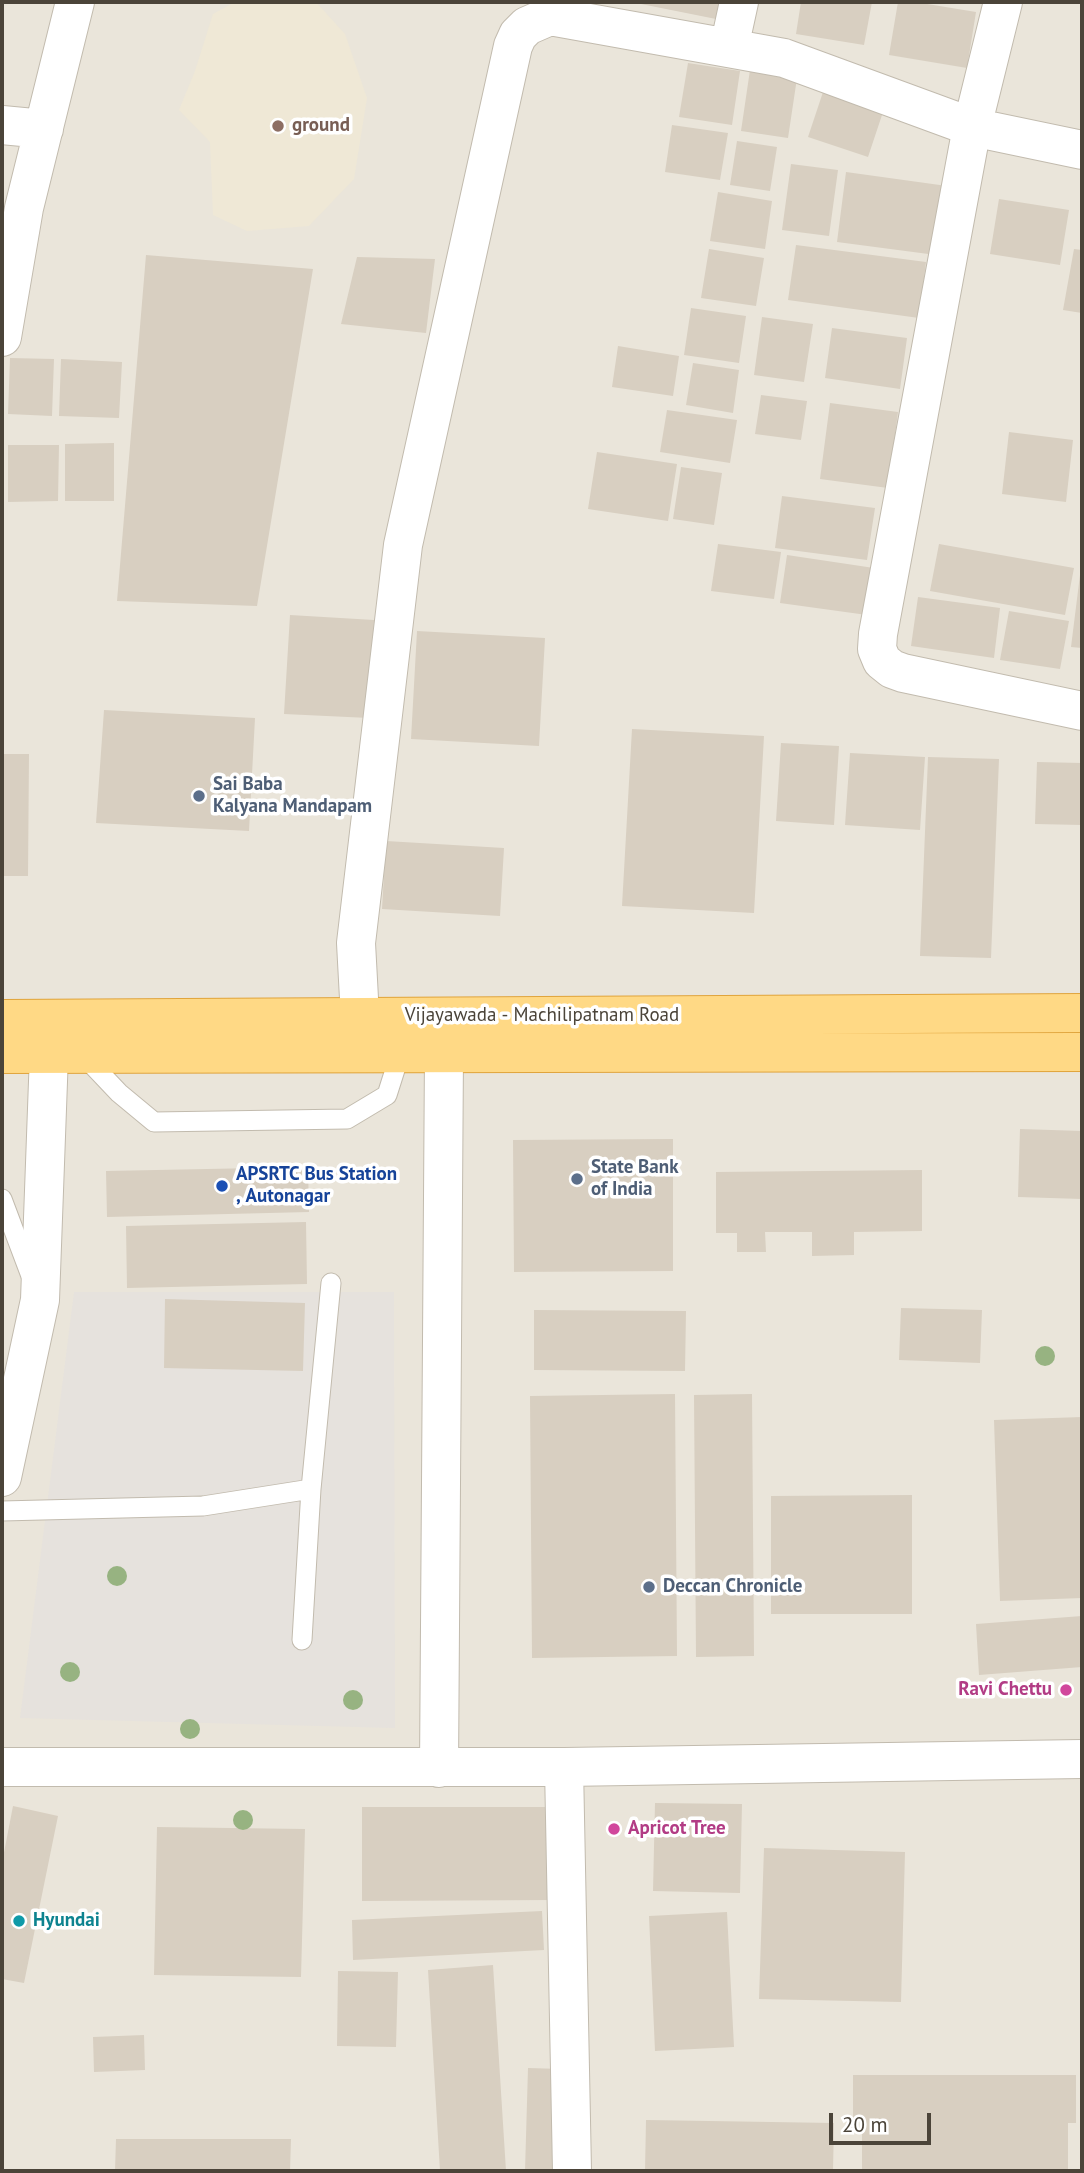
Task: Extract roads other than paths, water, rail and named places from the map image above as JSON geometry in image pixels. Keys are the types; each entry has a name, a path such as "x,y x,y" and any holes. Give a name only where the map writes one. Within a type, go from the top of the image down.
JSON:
{"highway":[{"name":"Vijayawada - Machilipatnam Road","path":"2,1018 1082,1013"},
{"path":"793,1053 796,1014"},
{"name":"Vijayawada - Machilipatnam Road","path":"2,1054 1082,1052"}],"street":[{"path":"2,337 24,208 75,2"},
{"path":"729,48 739,2"},
{"path":"1003,2 972,127 880,620 877,649 882,660 892,669 903,673 1082,711"},
{"path":"360,1017 356,943 404,545 513,46 518,35 544,9 784,58 972,127 1082,150"},
{"path":"2,125 44,129"},
{"path":"2,1476 40,1300 66,1054"},
{"path":"439,1768 444,1054"},
{"path":"2,1768 564,1767 1082,1759"},
{"path":"564,1767 572,2171"}],"lane":[{"path":"66,1054 154,1122 347,1119 387,1095 400,1054"},
{"path":"2,1199 40,1300"},
{"path":"302,1640 311,1489 331,1283"},
{"path":"2,1511 203,1506 311,1489"}],"place":[{"name":"ground","path":"278,126"},
{"name":"Sai Baba Kalyana Mandapam","path":"199,796"},
{"name":"State Bank of India","path":"577,1179"},
{"name":"APSRTC Bus Station , Autonagar","path":"222,1186"},
{"name":"Deccan Chronicle","path":"649,1587"},
{"name":"Ravi Chettu","path":"1066,1690"},
{"name":"Apricot Tree","path":"614,1829"},
{"name":"Hyundai","path":"19,1921"}]}
